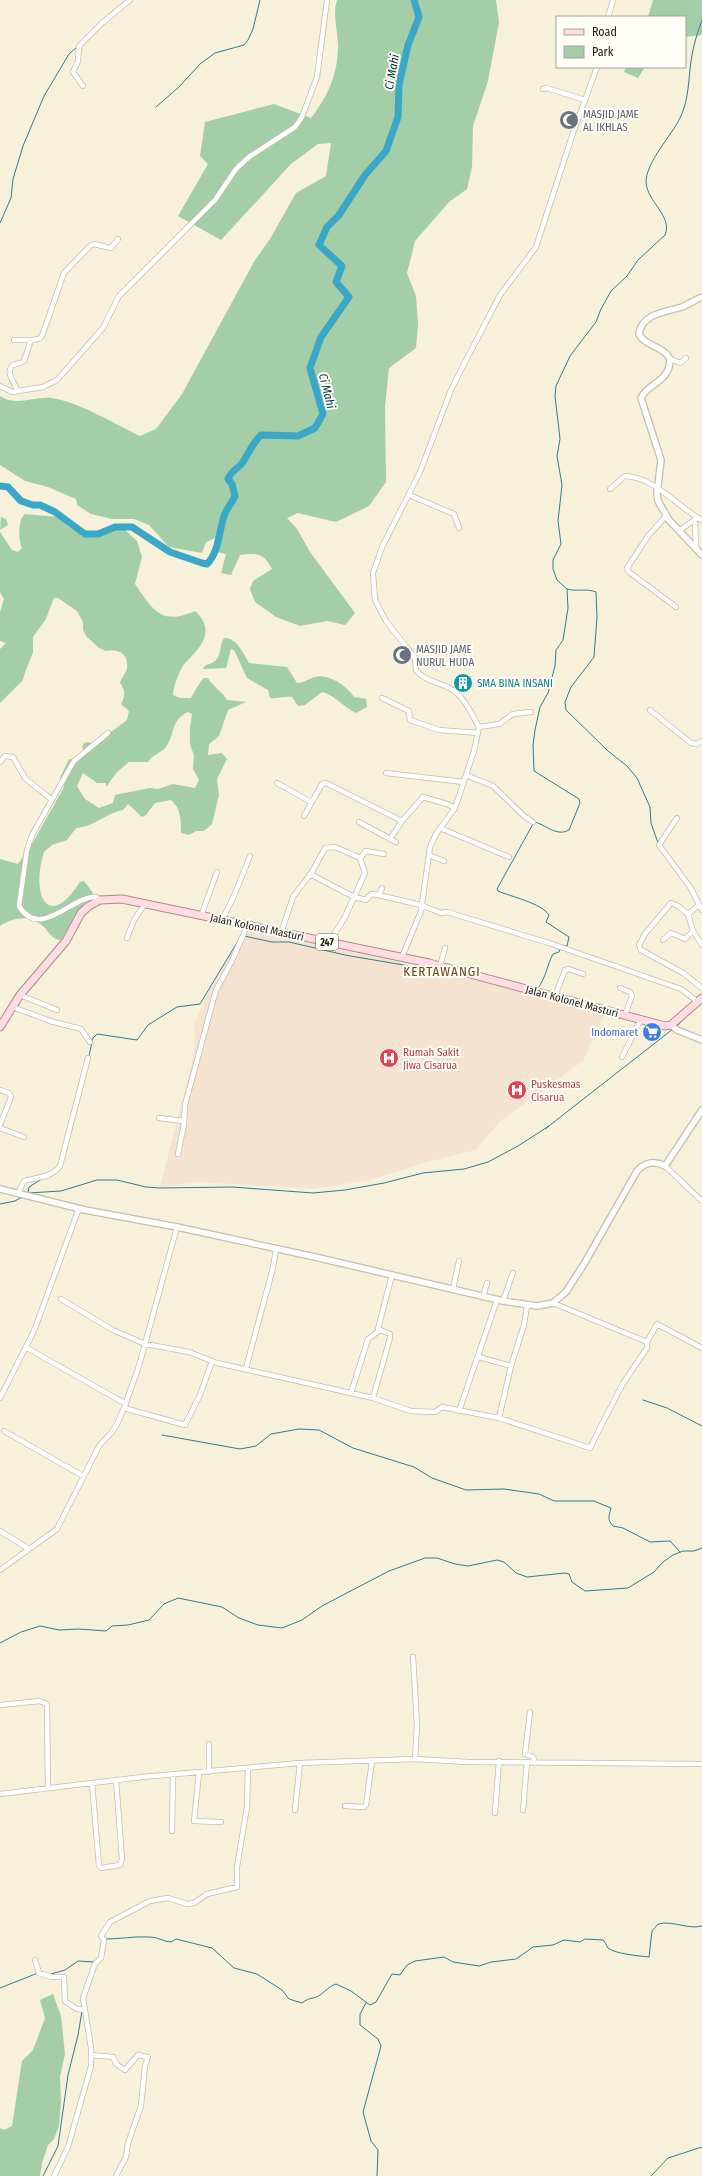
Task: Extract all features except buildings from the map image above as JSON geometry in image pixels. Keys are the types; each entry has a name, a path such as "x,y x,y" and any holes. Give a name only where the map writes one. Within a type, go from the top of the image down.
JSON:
{"main road":[{"name":"Jalan Kolonel Masturi","path":"100,900 114,898 402,957 673,1027"},
{"path":"0,1027 20,995 56,956 82,913 89,906 100,900"},
{"path":"673,1027 700,1000"}],"street":[{"path":"83,86 73,72 78,61 79,46 102,23 130,0"},
{"path":"0,386 8,391 17,391 43,388 57,380 103,328 119,296 215,200 236,169 249,157 295,127 302,117 317,77 328,0"},
{"path":"608,16 613,0"},
{"path":"402,957 413,933 421,906 428,855 432,840 455,808 474,751 479,727 465,703 452,689 429,680 418,673 416,670 415,658 386,621 375,600 373,574 382,547 420,472 451,390 500,295 536,247 597,68"},
{"path":"543,89 547,88 586,100"},
{"path":"14,340 39,339 42,336 61,278 71,264 94,244 111,248 118,239"},
{"path":"686,358 680,363 670,359 666,352 641,339 639,330 646,320 653,315 682,307 702,297"},
{"path":"17,391 16,386 10,378 11,368 14,365 24,361 31,340"},
{"path":"670,359 665,375 644,392 641,398 661,460 658,502 666,516 702,555"},
{"path":"610,489 625,476 636,478 658,490 698,519"},
{"path":"409,495 454,514 459,528"},
{"path":"666,516 648,536 627,568 629,572 676,607"},
{"path":"680,530 698,519"},
{"path":"696,547 698,519"},
{"path":"382,698 410,712 410,720 439,730 478,733"},
{"path":"650,710 691,743 698,744 702,741"},
{"path":"479,727 499,724 513,714 531,712"},
{"path":"100,900 96,897 88,898 54,915 43,918 30,916 19,906 29,842 74,761 108,733"},
{"path":"0,762 6,756 13,757 25,778 52,800"},
{"path":"386,773 463,782"},
{"path":"466,775 493,786 524,816 533,822"},
{"path":"277,783 311,802"},
{"path":"304,816 322,784 330,784 402,821"},
{"path":"390,839 402,821 423,797 455,808"},
{"path":"677,818 659,845 690,887 702,910"},
{"path":"359,822 396,842"},
{"path":"440,828 509,857"},
{"path":"281,932 293,897 310,874 325,848 331,846 360,858 366,873 345,917 329,942"},
{"path":"360,858 366,851 384,854"},
{"path":"428,855 444,861"},
{"path":"222,920 234,896 250,856"},
{"path":"201,916 217,872"},
{"path":"310,874 354,897 366,900 371,894 378,895 421,906 440,913 447,912 549,943 686,992 700,1000"},
{"path":"378,895 382,888"},
{"path":"127,938 134,920 145,904"},
{"path":"702,946 694,931 688,914 678,906 671,904 651,930 644,934 639,945 641,950 683,974 702,988"},
{"path":"688,914 699,905"},
{"path":"178,1154 184,1124 183,1121 194,1070 216,990 231,963 247,926"},
{"path":"663,940 671,933 685,939 694,931"},
{"path":"440,966 445,948"},
{"path":"555,996 565,970 569,969 583,974"},
{"path":"620,988 630,992 632,996 625,1015"},
{"path":"20,995 57,1010"},
{"path":"13,1007 50,1021 81,1029 90,1042"},
{"path":"622,1057 641,1019"},
{"path":"673,1027 702,1040"},
{"path":"24,1194 24,1181 46,1176 57,1170 60,1166 88,1058"},
{"path":"0,1090 9,1093 11,1097 0,1126 24,1137"},
{"path":"665,1166 702,1110"},
{"path":"159,1118 183,1121"},
{"path":"553,1303 566,1292 584,1264 637,1171 642,1166 648,1163 654,1163 665,1166 702,1201"},
{"path":"0,1189 78,1208 177,1227 276,1249 500,1301 527,1306 553,1303 647,1342"},
{"path":"0,1398 27,1348 78,1208"},
{"path":"0,1570 57,1529 98,1446 112,1432 125,1406 145,1344 177,1227"},
{"path":"246,1368 273,1268 276,1249"},
{"path":"453,1289 459,1261"},
{"path":"459,1411 500,1301 513,1273"},
{"path":"351,1393 368,1339 378,1331 392,1275"},
{"path":"483,1297 487,1283"},
{"path":"61,1299 113,1330 145,1344 189,1352 212,1361 373,1398 411,1410 435,1412 442,1407 499,1418 590,1448 622,1385 644,1354 648,1346 647,1342 657,1324 702,1348"},
{"path":"499,1418 511,1366 524,1325 527,1306"},
{"path":"373,1398 390,1338 390,1334 378,1331"},
{"path":"27,1348 125,1406 185,1425 200,1395 212,1361"},
{"path":"479,1358 511,1366"},
{"path":"4,1431 83,1476"},
{"path":"0,1531 29,1549"},
{"path":"413,1657 417,1719 415,1759"},
{"path":"0,1705 40,1700 47,1704 48,1788"},
{"path":"530,1712 525,1754 534,1758 535,1762"},
{"path":"209,1744 209,1772"},
{"path":"0,1794 116,1780 300,1763 372,1762 415,1759 499,1762 702,1764"},
{"path":"345,1806 364,1807 366,1805 372,1762"},
{"path":"495,1813 499,1762"},
{"path":"523,1810 527,1762"},
{"path":"295,1810 300,1763"},
{"path":"54,2176 68,2147 79,2101 90,2069 91,2055 83,1995 95,1964 101,1958 104,1940 101,1936 102,1932 110,1922 150,1901 168,1898 187,1904 194,1903 207,1894 237,1887 237,1867 247,1807 248,1768"},
{"path":"199,1773 194,1821 222,1822"},
{"path":"172,1831 173,1775"},
{"path":"92,1783 99,1866 101,1868 115,1867 120,1866 122,1859 116,1780"},
{"path":"35,1960 40,1973 52,1977 64,1977 65,2001 76,2009 85,2010"},
{"path":"91,2055 113,2057 116,2064 125,2070 138,2055 148,2057 141,2106 128,2143 126,2158 116,2176"}],"shaded area":[{"name":"Rumah Sakit Jiwa Cisarua","path":"248,926 606,1009 583,1061 499,1122 476,1150 424,1163 370,1180 314,1189 198,1182 160,1187 194,1054 195,1023 208,993"}],"green space":[{"path":"337,0 496,0 499,22 488,81 473,126 472,167 467,189 449,202 415,241 407,273 416,296 418,324 416,348 389,368 385,407 386,482 369,506 336,522 298,513 287,518 297,529 310,552 355,613 345,625 327,621 300,626 276,617 255,602 250,589 253,581 272,569 263,557 255,554 240,555 231,575 221,573 226,554 216,552 215,538 206,542 202,553 169,547 149,525 134,519 112,519 91,514 77,505 76,499 48,487 25,481 0,465 0,396 12,401 45,398 61,400 84,408 140,436 156,429 182,394 255,260 270,239 296,193 326,176 331,143 318,144 291,164 221,240 178,216 208,164 200,156 205,122 274,104 311,118 327,93 336,66 338,56 338,40 335,17"},
{"path":"653,0 702,0 702,35 686,37 686,16 648,16"},
{"path":"626,68 644,68 638,78 624,72"},
{"path":"25,514 58,517 69,527 98,535 117,528 125,530 137,541 142,557 135,584 147,601 159,613 166,616 174,617 195,611 202,618 205,625 204,639 201,645 181,669 175,683 173,695 180,698 191,698 202,680 204,678 208,678 227,700 246,702 228,710 219,736 209,744 208,755 222,753 227,759 217,779 219,795 212,824 204,831 196,831 189,835 181,833 179,811 171,800 155,803 146,815 142,817 128,804 123,810 89,825 76,828 67,840 52,845 44,852 40,867 39,880 44,901 50,906 58,905 68,897 80,882 84,881 93,893 78,912 61,940 53,937 44,927 33,920 22,918 16,919 0,926 0,859 18,864 32,844 64,787 60,778 69,759 79,760 82,757 84,750 82,747 84,743 88,742 95,744 127,720 129,711 121,704 124,694 120,683 127,668 127,663 122,653 115,650 106,651 99,648 87,637 83,630 83,622 77,611 58,598 54,598 46,619 33,637 33,653 23,680 0,703 0,649 6,643 0,641 0,612 4,599 0,592 0,532 12,550 18,552 22,548 19,530","holes":["188,712 192,714 190,745 194,755 193,769 199,780 195,788 173,784 158,789 150,788 115,795 113,803 99,808 85,799 77,786 83,773 97,783 106,783 106,787 117,772 129,762 148,762 163,750 171,738 175,724 178,720"]},
{"path":"1,517 6,519 8,525 0,530"},
{"path":"224,638 228,638 236,643 249,663 287,667 297,683 320,676 337,681 354,697 366,699 367,707 356,713 331,696 322,692 305,705 298,706 292,697 270,698 268,690 247,678 234,650 231,649 226,668 203,669 205,666 214,662 218,658"},
{"path":"53,1994 61,2016 65,2054 60,2077 61,2102 59,2126 54,2139 48,2145 42,2163 40,2176 0,2176 0,2128 4,2130 12,2126 22,2061 33,2050 45,2018 40,2000"}],"waterway":[{"path":"156,107 179,87 200,64 215,53 244,45 253,29 260,0"},
{"name":"Ci Mahi","path":"0,486 8,487 21,501 33,505 40,505 55,512 85,534 98,534 115,527 132,527 170,552 207,564 214,554 225,513 235,496 232,484 228,479 243,462 256,441 261,435 298,436 315,428 323,414 310,368 321,337 349,297 336,282 342,266 319,245 327,227 339,215 365,175 386,151 398,117 399,85 408,45 419,17 414,0"},
{"path":"97,25 115,9"},
{"path":"535,822 552,830 565,832 569,830 580,803 579,799 534,771 533,745 535,730 540,707 548,693 555,666 556,650 563,640 568,608 567,589 557,580 553,569 553,560 561,544 558,521 562,485 557,456 560,439 555,396 556,386 570,356 596,322 611,291 627,276 638,260 665,235 667,228 666,222 647,189 647,174 655,157 680,118 686,103 693,51 702,20"},
{"path":"0,223 11,198 13,179 23,146 44,96 69,54 77,47"},
{"path":"567,589 589,590 596,592 597,617 594,657 571,687 565,702 566,710 608,751 627,766 637,778 650,807 651,823 658,843"},
{"path":"533,824 497,889 498,891 540,907 545,911 549,915 546,922 569,937 567,946 565,946"},
{"path":"89,1056 93,1038 97,1034 137,1040 148,1025 177,1007 200,1004 241,936"},
{"path":"244,936 272,942 289,942 345,955 421,968 425,965"},
{"path":"538,988 543,980 553,954 559,952 560,949"},
{"path":"676,1027 695,1008"},
{"path":"28,1193 61,1191 97,1180 117,1180 146,1187 160,1188 232,1187 313,1193 345,1190 384,1183 423,1173 464,1169 488,1162 518,1146 549,1126 545,1129 673,1029"},
{"path":"28,1193 29,1187 42,1179"},
{"path":"0,1204 15,1201 22,1197"},
{"path":"643,1400 667,1408 702,1426"},
{"path":"162,1435 240,1449 256,1446 271,1434 299,1429 319,1430 353,1448 414,1467 432,1478 466,1490 504,1489 539,1494 554,1501 594,1501 611,1508 609,1520 613,1526 623,1528 650,1542 670,1541 680,1552"},
{"path":"0,1643 21,1632 40,1626 59,1630 79,1629 106,1631 112,1626 128,1625 149,1620 164,1604 178,1598 222,1607 239,1618 258,1625 282,1628 302,1620 322,1606 389,1571 425,1558 437,1558 455,1564 468,1566 497,1560 504,1562 516,1573 527,1577 565,1573 569,1574 572,1582 585,1591 628,1588 654,1572 663,1562 673,1555 683,1551 694,1551 702,1548"},
{"path":"106,1939 150,1937 171,1942 176,1939 212,1948 234,1968 257,1974 282,1990 289,1999 302,2003 322,1994 331,1986 336,1984 351,1991 370,2005 376,2002 392,1974 400,1975 407,1965 415,1961 444,1957 453,1962 479,1966 491,1962 516,1959 533,1947 553,1945 564,1940 580,1942 585,1939 603,1940 608,1948 616,1952 649,1957 652,1931 658,1924 669,1923 691,1927 702,1926"},
{"path":"51,1974 65,1970 78,1961 94,1962"},
{"path":"0,1988 38,1973"},
{"path":"366,2003 360,2014 360,2025 378,2039 381,2046 363,2112 371,2141 378,2150 377,2176"},
{"path":"43,2176 58,2146 68,2075 78,2035 82,2011"},
{"path":"651,2176 668,2158 702,2147"}],"place":[{"name":"MASJID JAME AL IKHLAS","path":"569,120"},
{"name":"MASJID JAME NURUL HUDA","path":"402,655"},
{"name":"SMA BINA INSANI","path":"463,683"},
{"name":"Indomaret","path":"652,1032"},
{"name":"Rumah Sakit Jiwa Cisarua","path":"389,1058"},
{"name":"Puskesmas Cisarua","path":"517,1090"}],"district":[{"name":"KERTAWANGI","path":"442,971"}]}
